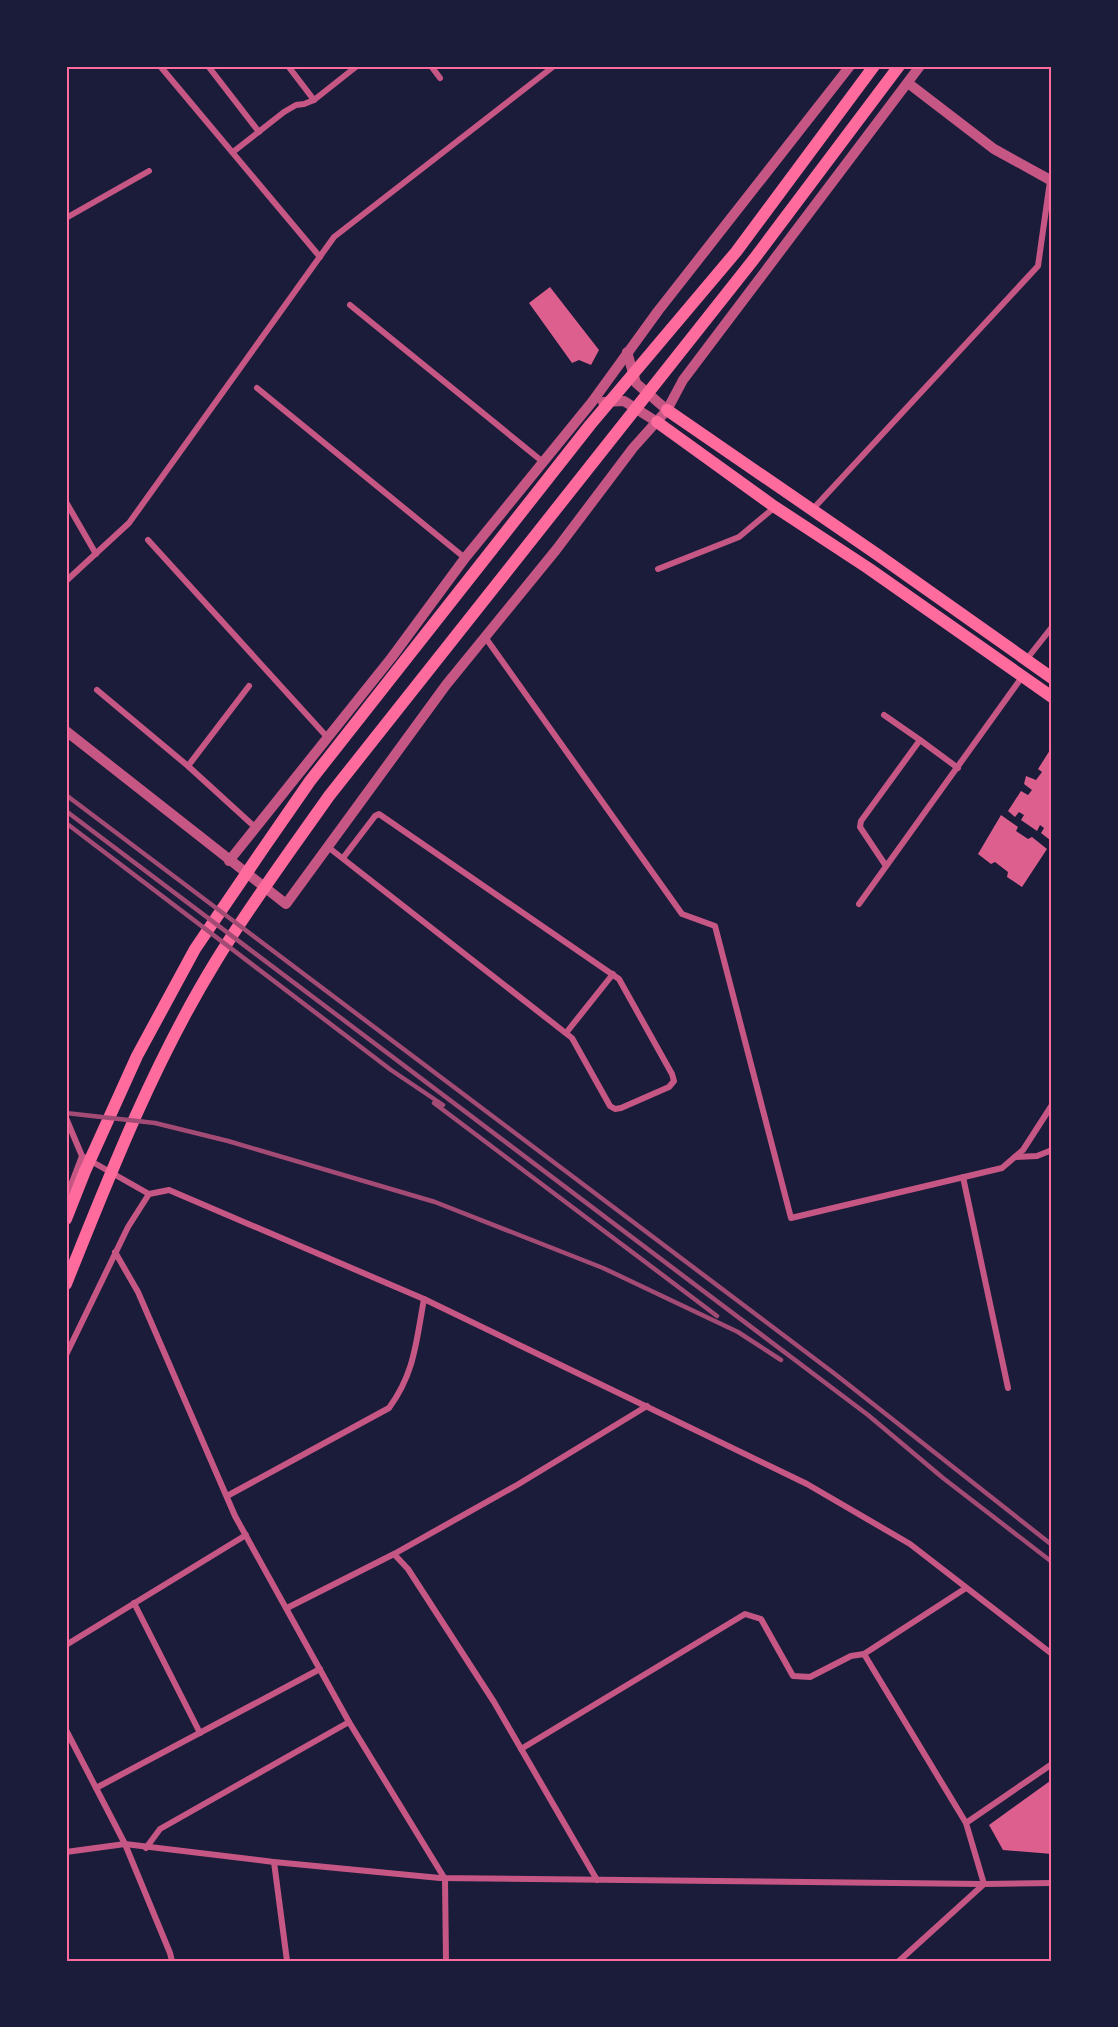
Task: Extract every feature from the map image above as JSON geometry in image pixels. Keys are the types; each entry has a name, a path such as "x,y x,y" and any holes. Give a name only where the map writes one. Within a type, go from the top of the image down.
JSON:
{"main road":[{"path":"66,1219 137,1056 195,949 310,781 583,434 736,252 874,66"},
{"path":"66,1284 107,1180 159,1066 216,962 284,860 329,796 754,259 899,66"},
{"path":"667,410 1052,678"},
{"path":"657,422 775,507 868,568 1052,698"}],"street":[{"path":"160,66 320,257"},
{"path":"208,66 259,132"},
{"path":"288,66 314,100"},
{"path":"233,152 296,105 314,100 357,66"},
{"path":"431,66 440,78"},
{"path":"66,581 129,523 334,237 554,66"},
{"path":"230,861 392,657 465,558 592,402 627,352 850,66"},
{"path":"66,732 286,904 446,685 556,550 633,448 667,410 683,380 920,66"},
{"path":"812,510 1038,266 1051,181 994,149 908,83"},
{"path":"66,218 148,171"},
{"path":"350,305 543,462"},
{"path":"627,352 636,383 667,410"},
{"path":"257,388 465,558"},
{"path":"592,402 624,401 657,422"},
{"path":"66,502 96,554"},
{"path":"658,569 739,537 775,507"},
{"path":"148,540 328,738"},
{"path":"1026,660 1052,627"},
{"path":"484,637 682,914 715,926 790,1218 1002,1168 1023,1150 1052,1105"},
{"path":"859,904 1022,676"},
{"path":"188,766 249,686"},
{"path":"97,690 188,766 256,828"},
{"path":"884,715 958,768"},
{"path":"886,866 860,827 861,822 920,740"},
{"path":"328,847 572,1038 610,1106 615,1109 669,1087 674,1081 619,979 379,814 375,816 344,858"},
{"path":"566,1033 613,974"},
{"path":"66,1118 82,1156 149,1194 169,1190 424,1299 807,1484 910,1544 1052,1654"},
{"path":"1015,1157 1037,1156 1052,1150"},
{"path":"66,1198 82,1156"},
{"path":"963,1177 1008,1388"},
{"path":"66,1355 128,1227 149,1194"},
{"path":"116,1252 138,1292 246,1535 349,1722 445,1879 446,1961"},
{"path":"227,1496 389,1408 401,1391 412,1366 424,1299"},
{"path":"287,1608 394,1554 518,1485 647,1406"},
{"path":"66,1645 246,1535"},
{"path":"394,1554 408,1569 430,1601 494,1702 597,1880"},
{"path":"521,1749 745,1614 761,1619 793,1677 810,1677 851,1656 864,1654 966,1588"},
{"path":"134,1603 200,1733"},
{"path":"864,1654 966,1823 984,1884"},
{"path":"96,1788 320,1669"},
{"path":"146,1848 160,1829 349,1722"},
{"path":"66,1730 125,1844 171,1953 172,1961"},
{"path":"966,1823 1052,1764"},
{"path":"66,1852 125,1844 445,1879 1052,1883"},
{"path":"274,1862 287,1961"},
{"path":"899,1961 984,1884"}],"building":[{"path":"550,287 599,350 591,365 579,360 572,363 529,303"},
{"path":"1050,750 1052,751 1052,838 1050,840 1041,833 1044,828 1040,825 1037,831 1021,820 1024,815 1019,812 1015,817 1008,811 1021,791 1028,795 1032,790 1024,784 1026,776 1036,780 1042,772 1038,769"},
{"path":"1001,815 1018,827 1016,831 1028,839 1032,837 1047,849 1022,887 1007,877 1008,872 995,862 991,864 978,854"},
{"path":"1050,1781 1052,1784 1052,1854 1003,1850 989,1825"}],"railway":[{"path":"66,795 835,1374 1052,1545"},
{"path":"66,811 868,1415 943,1478 1052,1562"},
{"path":"66,823 391,1070 443,1105"},
{"path":"434,1103 717,1316"},
{"path":"66,1113 155,1123 228,1141 435,1202 603,1268 738,1332 781,1360"}]}
